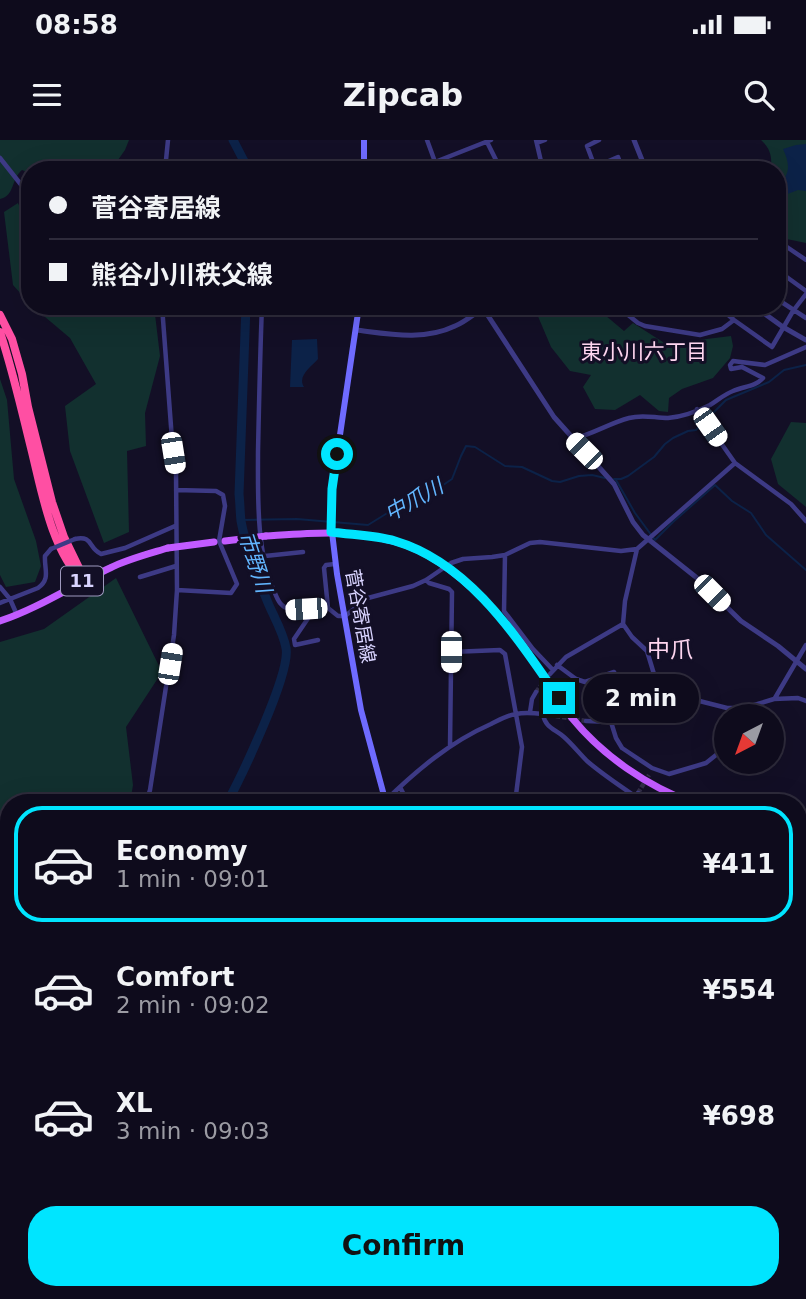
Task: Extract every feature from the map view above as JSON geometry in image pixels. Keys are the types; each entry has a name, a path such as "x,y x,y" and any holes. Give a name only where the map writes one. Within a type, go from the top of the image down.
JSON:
{"highway":[{"path":"0,315 12,339 55,511 83,581"},
{"path":"0,332 47,512 66,558 83,581"}],"main road":[{"path":"364,140 365,161"},
{"name":"菅谷寄居線","path":"358,315 332,489 331,532 361,709 383,794"},
{"name":"11","path":"0,621 37,606 128,560 167,548 331,532 395,541 447,567 471,587 521,642 583,731 623,766 670,794"}],"street":[{"path":"166,161 168,140"},
{"path":"428,140 435,161"},
{"path":"541,161 537,142 545,140"},
{"path":"592,161 587,146 599,140"},
{"path":"634,140 642,161"},
{"path":"438,161 489,141 497,161"},
{"path":"0,158 21,185"},
{"path":"786,246 806,260"},
{"path":"728,315 772,347 806,292 786,277"},
{"path":"786,306 806,318"},
{"path":"149,794 174,635 177,590 176,471 163,315"},
{"path":"262,315 258,515 268,578 282,606 291,610 313,611 328,608"},
{"path":"356,330 404,335 435,334 454,327 471,315"},
{"path":"488,315 554,417 614,484 633,522 647,540 698,578 741,621 806,669"},
{"path":"627,315 645,326 700,335 722,329 733,320"},
{"path":"766,315 806,340"},
{"path":"572,439 628,418 641,415 667,418 681,416 709,405 731,391 753,385 763,378 742,367 731,369 733,361 765,365 806,347"},
{"path":"697,409 735,463 791,504 806,521"},
{"path":"335,564 326,565 324,568 328,608 338,616 345,616 368,598 414,586 463,559 505,555 530,543 621,551 637,549 735,463"},
{"path":"176,490 216,491 223,495 225,506 219,542 237,584 231,593 177,590"},
{"path":"0,603 43,585 47,574 44,556 75,539 85,538 101,554 125,548 175,526"},
{"path":"637,549 625,601 623,624 647,651 660,694"},
{"path":"265,556 303,551"},
{"path":"505,555 504,611 533,649 553,670 585,682 614,672 621,693 632,711"},
{"path":"140,577 176,566"},
{"path":"426,580 452,592 450,746"},
{"path":"0,587 10,599 17,615"},
{"path":"313,611 294,639 295,645 318,640"},
{"path":"553,670 577,650 623,624"},
{"path":"774,699 806,646"},
{"path":"451,652 498,650 505,654 522,747 516,794"},
{"path":"530,712 536,692"},
{"path":"586,721 611,722 660,694 674,694 714,705"},
{"path":"757,704 774,699 798,698 806,702"},
{"path":"393,794 416,771 450,746 482,728 516,714 530,712 543,714 548,727 565,738 608,778 635,794"},
{"path":"611,722 622,748 652,768 669,774 706,763 714,757"},
{"path":"649,775 652,768"},
{"path":"400,787 404,794"}],"green space":[{"path":"0,140 129,140 117,161 21,161 21,171 11,191 0,199"},
{"path":"761,140 806,140 806,243 786,239 786,161 771,161 767,147"},
{"path":"18,203 21,210 21,294 13,285 4,212"},
{"path":"43,315 155,315 160,356 145,413 146,446 127,451 129,532 104,543 70,451 65,406 96,384 70,338"},
{"path":"537,315 605,315 624,331 633,323 666,344 731,336 733,346 730,358 713,378 682,389 669,398 668,412 659,411 640,395 615,410 595,409 583,387 591,375 570,371 551,347"},
{"path":"0,379 7,400 14,479 36,541 41,566 35,582 6,587 0,575"},
{"path":"791,422 806,423 806,507 778,484 771,459"},
{"path":"116,578 162,672 126,727 133,785 132,794 0,794 0,642 44,629"}],"water":[{"path":"806,144 806,191 798,190 786,195 788,169 783,149"},
{"path":"317,339 318,359 302,379 304,387 290,387 292,340"}],"waterway":[{"name":"市野川","path":"233,140 244,161"},
{"name":"市野川","path":"231,794 273,701 281,679 286,648 255,570 241,521 239,494 246,315"},
{"path":"614,479 628,476 654,457 673,438 696,430 726,400 769,382 784,370 806,365"},
{"name":"中爪川","path":"241,520 297,519 368,525 389,512 417,503 452,479 466,446 475,447 505,466 522,467 552,481 560,482 592,475 605,478"},
{"name":"中爪川","path":"616,480 655,540 715,485 732,501 751,513 766,535 806,570"}],"tunnel":[{"path":"536,692 546,679"},
{"path":"543,714 586,721"},
{"path":"638,793 649,775"}],"district":[{"name":"東小川六丁目","path":"644,352"},
{"name":"中爪","path":"670,649"}],"route":[{"path":"337,454 332,489 331,532 395,541 447,567 471,587 521,642 559,698"}]}
